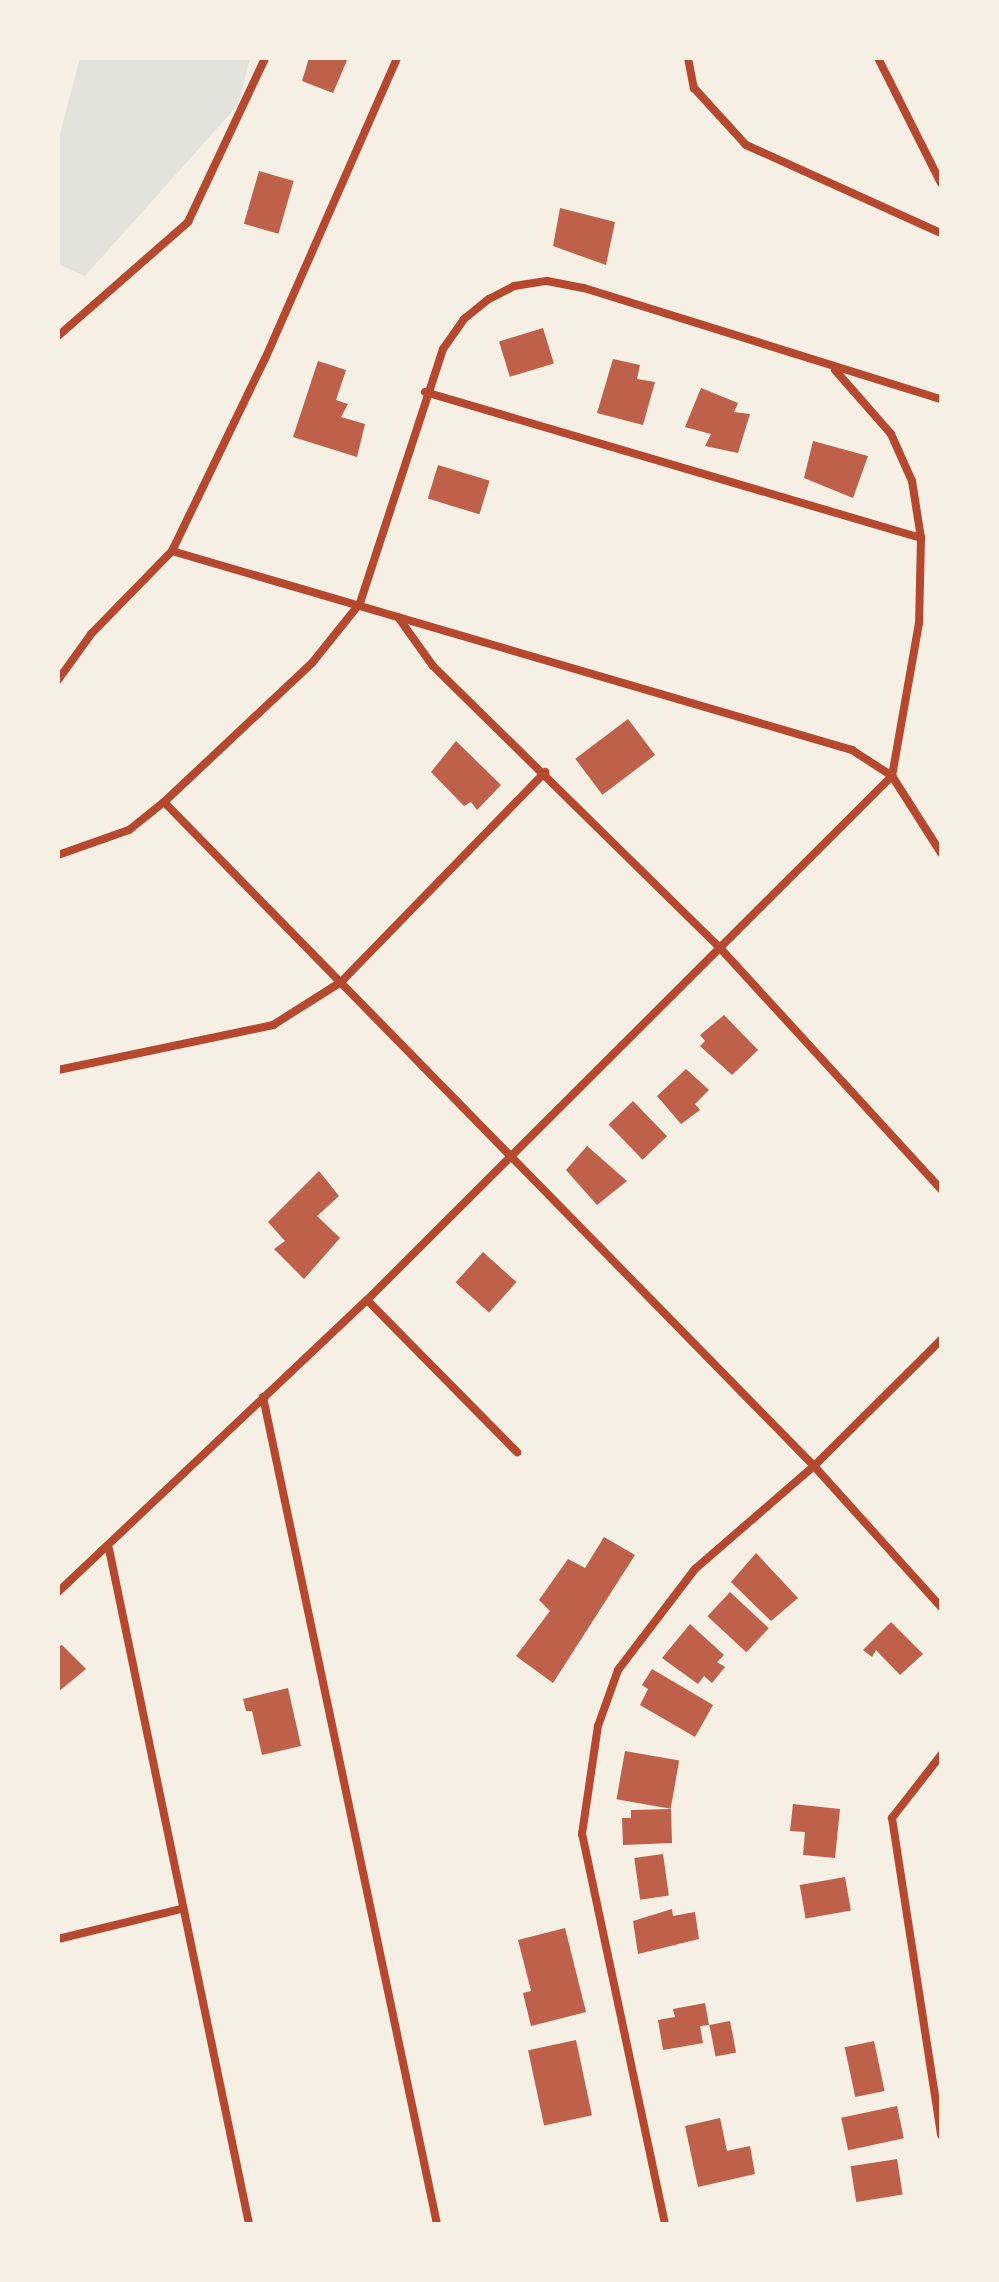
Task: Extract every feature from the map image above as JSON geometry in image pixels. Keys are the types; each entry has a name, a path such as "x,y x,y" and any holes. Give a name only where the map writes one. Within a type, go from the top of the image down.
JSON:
{"street":[{"path":"58,336 188,222 265,58"},
{"path":"58,680 91,634 172,551 265,359 397,58"},
{"path":"688,58 694,88 746,145 941,233"},
{"path":"878,58 941,183"},
{"path":"58,855 129,830 164,802 312,663 360,603 425,392 443,349 464,319 514,286 547,281 584,288 941,399"},
{"path":"58,1592 109,1549 263,1397 367,1300 892,776 919,623 921,538 912,481 891,434 832,367"},
{"path":"425,392 921,538"},
{"path":"172,551 360,603 398,617 852,750 892,776 941,853"},
{"path":"398,617 433,666 545,772 720,948 941,1189"},
{"path":"58,1070 273,1025 341,982 545,772"},
{"path":"164,802 341,982 508,1159 814,1466 941,1607"},
{"path":"367,1300 517,1452"},
{"path":"665,2224 582,1834 588,1773 598,1726 618,1670 695,1569 814,1466 941,1340"},
{"path":"263,1397 437,2224"},
{"path":"109,1549 181,1909 249,2224"},
{"path":"941,1755 892,1818 941,2135"},
{"path":"58,1939 181,1909"}],"shaded area":[{"path":"80,58 250,58 238,105 85,276 58,264 58,141"}],"building":[{"path":"309,58 348,58 333,93 302,81"},
{"path":"259,171 294,181 278,234 244,224"},
{"path":"560,208 615,222 606,265 553,246"},
{"path":"543,328 554,363 510,377 499,341"},
{"path":"613,359 640,365 637,379 655,382 643,425 597,413"},
{"path":"318,361 346,370 336,400 348,404 341,417 365,424 357,457 293,437"},
{"path":"701,388 738,403 734,412 750,414 738,453 705,446 711,434 685,427"},
{"path":"813,441 868,456 853,498 804,478"},
{"path":"438,465 490,481 479,514 428,498"},
{"path":"628,719 655,755 602,795 575,759"},
{"path":"456,741 501,785 477,810 471,802 464,806 431,772"},
{"path":"724,1015 758,1050 732,1075 700,1046 705,1041 700,1035"},
{"path":"686,1069 709,1090 695,1104 700,1110 681,1124 657,1096"},
{"path":"633,1101 667,1136 643,1160 609,1125"},
{"path":"587,1146 627,1181 597,1205 566,1170"},
{"path":"319,1171 339,1196 317,1216 340,1238 304,1279 274,1249 285,1241 268,1222"},
{"path":"483,1252 516,1282 489,1313 456,1282"},
{"path":"604,1537 635,1555 553,1683 516,1656 550,1611 539,1600 568,1559 585,1568"},
{"path":"756,1553 798,1598 771,1621 731,1582"},
{"path":"730,1592 769,1628 746,1652 707,1616"},
{"path":"891,1622 923,1654 900,1675 876,1650 872,1657 863,1650"},
{"path":"690,1624 724,1655 717,1662 725,1667 712,1683 704,1676 698,1684 662,1658"},
{"path":"62,1645 86,1669 58,1692 58,1647"},
{"path":"652,1669 713,1705 695,1737 640,1705 648,1689 642,1685"},
{"path":"288,1688 301,1746 262,1755 252,1711 246,1711 243,1699"},
{"path":"625,1751 679,1761 671,1809 616,1799"},
{"path":"793,1804 840,1809 835,1858 803,1855 805,1832 790,1831"},
{"path":"671,1809 672,1843 623,1845 622,1818 631,1818 631,1810"},
{"path":"663,1854 669,1896 640,1900 634,1858"},
{"path":"845,1877 851,1910 806,1918 800,1885"},
{"path":"672,1909 673,1916 695,1912 699,1939 638,1954 633,1921"},
{"path":"565,1928 586,2012 531,2026 523,1993 531,1991 518,1940"},
{"path":"705,2003 709,2025 700,2026 703,2043 663,2050 658,2020 675,2017 673,2009"},
{"path":"730,2021 736,2052 715,2056 709,2025"},
{"path":"576,2040 592,2115 544,2126 528,2050"},
{"path":"874,2041 885,2091 855,2097 845,2047"},
{"path":"897,2106 904,2138 848,2150 841,2118"},
{"path":"720,2118 727,2151 750,2146 755,2174 698,2187 685,2126"},
{"path":"897,2159 903,2195 856,2202 851,2166"}]}
